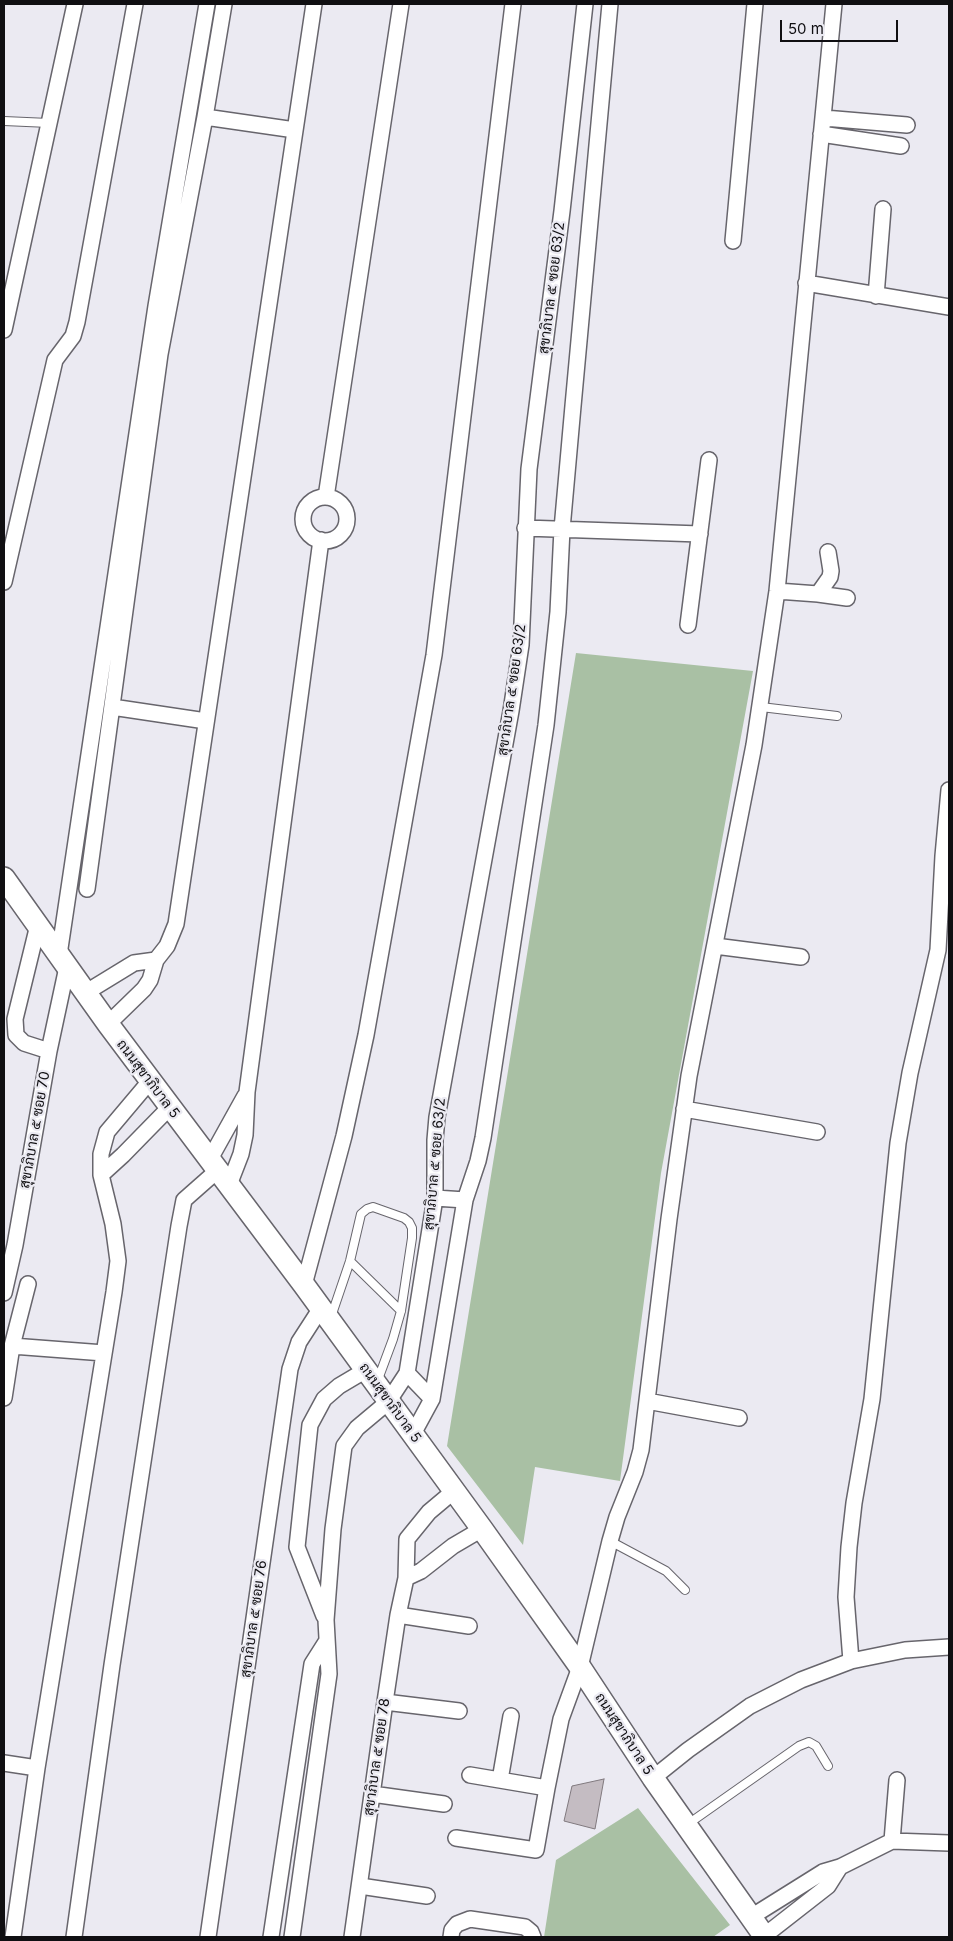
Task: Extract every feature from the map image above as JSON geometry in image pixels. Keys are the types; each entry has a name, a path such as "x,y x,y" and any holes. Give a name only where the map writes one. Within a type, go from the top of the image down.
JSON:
{"main road":[{"name":"ถนนสุขาภิบาล 5","path":"4,878 169,1108 219,1171 326,1314 482,1529 580,1667 653,1778 765,1937"}],"street":[{"path":"4,330 8,291 49,123 75,4"},
{"path":"4,582 55,360 73,336 77,322 135,4"},
{"name":"สุขาภิบาล ๕ ซอย 70","path":"4,1293 49,1051 156,306 208,4"},
{"path":"87,889 160,354 205,117 224,4"},
{"path":"108,1024 144,990 156,960 167,946 176,924 314,4"},
{"path":"326,497 401,4"},
{"path":"304,1285 344,1136 366,1035 434,655 514,4"},
{"name":"สุขาภิบาล ๕ ซอย 63/2","path":"407,1373 435,1198 437,1117 511,711 521,646 529,469 562,211 585,4"},
{"path":"413,1434 432,1399 465,1200 478,1161 483,1138 546,725 558,612 562,529 610,4"},
{"path":"733,242 755,4"},
{"path":"456,1838 536,1850 561,1719 580,1667 610,1541 641,1450 684,1109 761,707 777,591 834,4"},
{"path":"205,117 295,130"},
{"path":"824,118 907,125"},
{"path":"822,134 901,146"},
{"path":"876,296 883,209"},
{"path":"806,283 949,307"},
{"path":"688,625 709,460"},
{"path":"326,497 333,498 343,506 347,518 343,531 339,536 334,539 321,540 308,533 303,520 304,512 312,500 326,497"},
{"path":"525,528 700,534"},
{"path":"74,1937 112,1665 184,1200 241,1154 245,1135 247,1092 321,540"},
{"path":"818,594 830,577 828,552"},
{"path":"777,591 848,598"},
{"path":"112,707 206,721"},
{"path":"851,1661 846,1597 849,1547 854,1503 872,1399 898,1143 910,1072 944,950 943,856 949,790"},
{"path":"38,925 15,1019 16,1035 24,1043 49,1051"},
{"path":"715,946 801,957"},
{"path":"85,993 134,963 156,960"},
{"path":"12,1937 118,1261 113,1224 102,1175 101,1154 107,1132 150,1081"},
{"path":"219,1171 247,1092"},
{"path":"102,1175 169,1108"},
{"path":"684,1109 818,1132"},
{"path":"435,1198 465,1200"},
{"path":"4,1398 12,1346 28,1284"},
{"name":"สุขาภิบาล ๕ ซอย 76","path":"208,1937 290,1369 299,1342 326,1314"},
{"path":"12,1346 104,1352"},
{"path":"292,1937 330,1674 326,1642 326,1620 333,1529 344,1446 357,1428 388,1402 407,1373 432,1399"},
{"path":"326,1620 297,1547 310,1425 324,1399 339,1386 371,1377"},
{"path":"647,1401 740,1418"},
{"name":"สุขาภิบาล ๕ ซอย 78","path":"352,1937 398,1615 406,1578 407,1539 429,1512 454,1491"},
{"path":"406,1578 421,1571 453,1546 482,1529"},
{"path":"398,1615 469,1626"},
{"path":"270,1937 312,1664 326,1642"},
{"path":"653,1778 688,1750 750,1706 801,1680 851,1661 905,1650 949,1647"},
{"path":"385,1702 459,1711"},
{"path":"500,1780 511,1716"},
{"path":"4,1764 37,1768"},
{"path":"470,1775 547,1788"},
{"path":"892,1840 897,1780"},
{"path":"372,1794 444,1804"},
{"path":"751,1918 823,1872 840,1867 892,1840 949,1843"},
{"path":"765,1937 828,1886 840,1867"},
{"path":"360,1886 427,1896"},
{"path":"451,1937 456,1924 470,1919 526,1927 533,1937"}],"lane":[{"path":"4,121 49,123"},
{"path":"761,707 837,716"},
{"path":"326,1314 350,1260 360,1214 367,1209 373,1208 404,1218 409,1222 412,1228 412,1238 401,1310 393,1339 371,1377"},
{"path":"350,1260 401,1310"},
{"path":"610,1541 656,1565 685,1590"},
{"path":"686,1825 799,1746 809,1742 816,1746 828,1766"}],"green space":[{"path":"576,653 753,671 661,1173 620,1481 535,1467 523,1545 447,1446"},
{"path":"638,1808 730,1925 713,1937 544,1937 556,1860"}],"building":[{"path":"604,1779 595,1829 564,1821 572,1786"}]}
